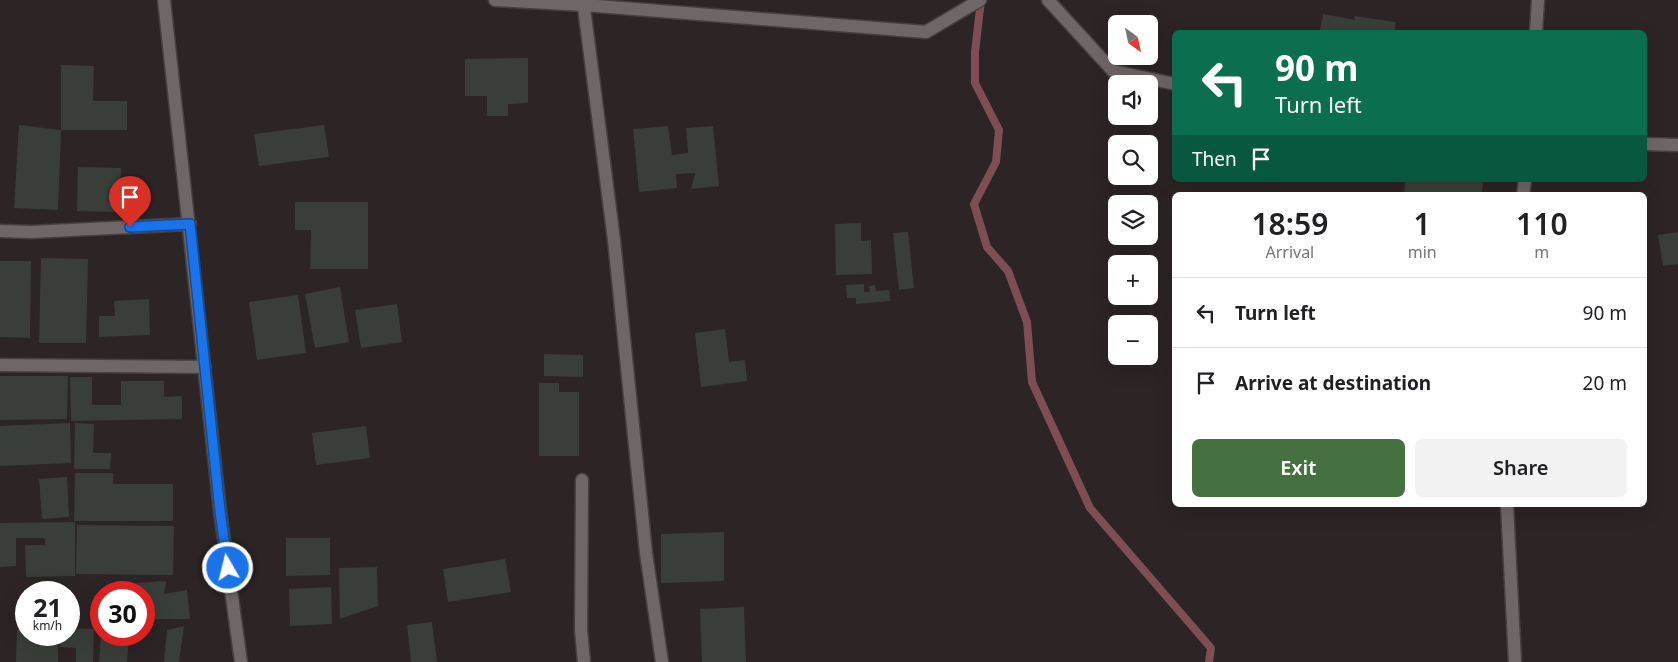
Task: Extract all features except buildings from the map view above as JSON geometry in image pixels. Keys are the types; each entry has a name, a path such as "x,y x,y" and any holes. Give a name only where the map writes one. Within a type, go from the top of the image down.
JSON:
{"street":[{"path":"164,0 220,511 241,662"},
{"path":"495,0 583,2 926,32 980,0"},
{"path":"1048,0 1113,71 1172,83"},
{"path":"1536,30 1538,0"},
{"path":"583,2 614,240 646,553 662,662"},
{"path":"1647,144 1678,146"},
{"path":"0,231 41,231 190,224"},
{"path":"0,365 205,368"},
{"path":"582,480 581,630 584,662"},
{"path":"1507,507 1515,662"}],"waterway":[{"path":"981,0 975,52 975,83 999,130 996,162 974,204 987,247 1008,271 1027,322 1032,382 1090,508 1211,648 1209,662"}],"route":[{"path":"130,227 190,224 220,511 228,568"}]}
